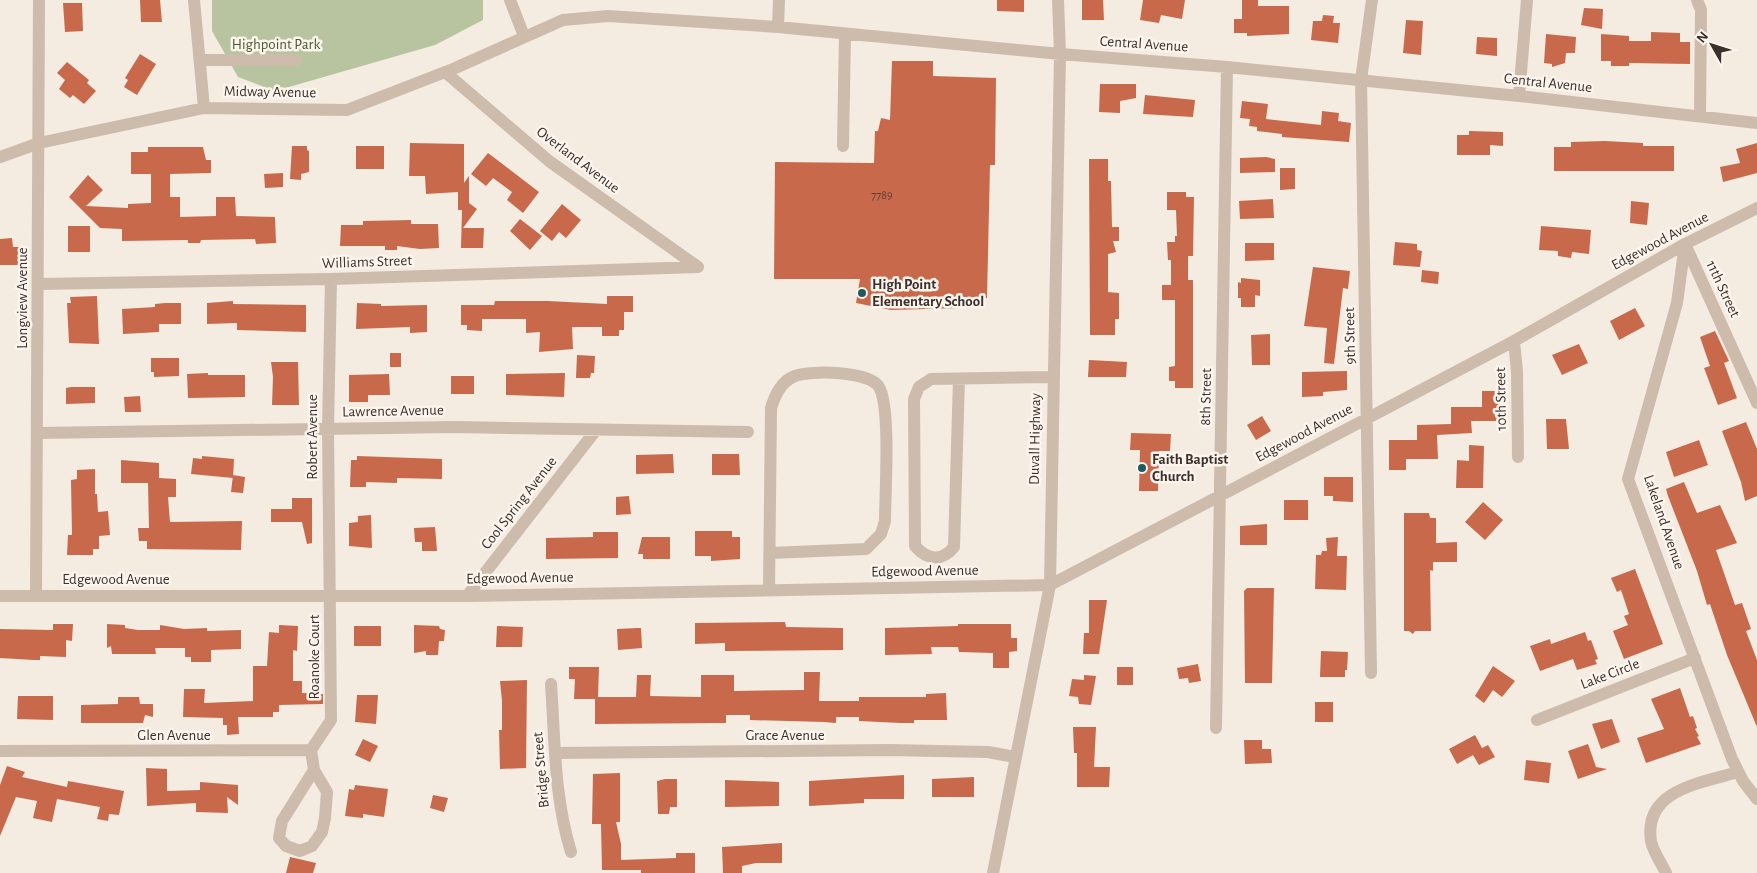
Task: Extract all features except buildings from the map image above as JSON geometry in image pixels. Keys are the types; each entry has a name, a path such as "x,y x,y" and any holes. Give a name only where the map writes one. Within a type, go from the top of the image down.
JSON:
{"street":[{"name":"Longview Avenue","path":"36,596 39,0"},
{"path":"194,0 204,108"},
{"path":"510,0 527,35"},
{"path":"778,27 779,0"},
{"name":"Duvall Highway","path":"993,873 1050,585 1052,377 1060,54 1058,0"},
{"name":"9th Street","path":"1371,672 1362,80 1372,0"},
{"path":"1519,96 1527,0"},
{"path":"1697,0 1701,10 1700,116"},
{"name":"Central Avenue","path":"527,35 563,20 608,16 778,27 1362,80 1757,123"},
{"path":"843,146 845,34"},
{"name":"Midway Avenue","path":"0,157 39,143 204,108 347,110 445,72 527,35"},
{"path":"200,60 296,60"},
{"name":"8th Street","path":"1216,728 1227,67"},
{"name":"Overland Avenue","path":"445,72 549,161 698,267"},
{"name":"Edgewood Avenue","path":"0,596 330,594 467,596 1050,585 1514,341 1685,244 1757,208"},
{"name":"11th Street","path":"1685,244 1757,403"},
{"name":"Lakeland Avenue","path":"1685,244 1677,303 1628,479 1738,772 1757,799"},
{"name":"Williams Street","path":"38,284 331,279 698,267"},
{"name":"Robert Avenue","path":"330,594 328,428 331,279"},
{"name":"10th Street","path":"1514,341 1517,372 1518,457"},
{"path":"769,590 771,408 775,394 785,382 795,376 811,373 858,374 870,378 879,386 885,405 885,521 881,534 866,549 770,553"},
{"path":"959,379 954,547 947,555 934,558 922,555 915,546 914,399 920,387 931,379 1052,377"},
{"name":"Lawrence Avenue","path":"38,433 454,426 748,432"},
{"name":"Cool Spring Avenue","path":"467,596 596,430"},
{"name":"Roanoke Court","path":"311,750 331,720 330,594"},
{"name":"Lake Circle","path":"1536,720 1695,658"},
{"name":"Bridge Street","path":"551,684 557,787 571,852"},
{"path":"311,750 314,770 327,792 325,818 322,832 312,846 300,851 286,846 279,838 282,821 314,770"},
{"name":"Glen Avenue","path":"0,751 311,750"},
{"name":"Grace Avenue","path":"555,753 909,750 988,752 1015,756"},
{"path":"1666,873 1651,843 1652,824 1656,808 1673,792 1738,772"}],"green space":[{"name":"Highpoint Park","path":"212,0 483,0 483,20 435,45 275,91 238,77 212,31"}],"place":[{"name":"High Point Elementary School","path":"862,293"},
{"name":"Faith Baptist Church","path":"1142,468"}]}
